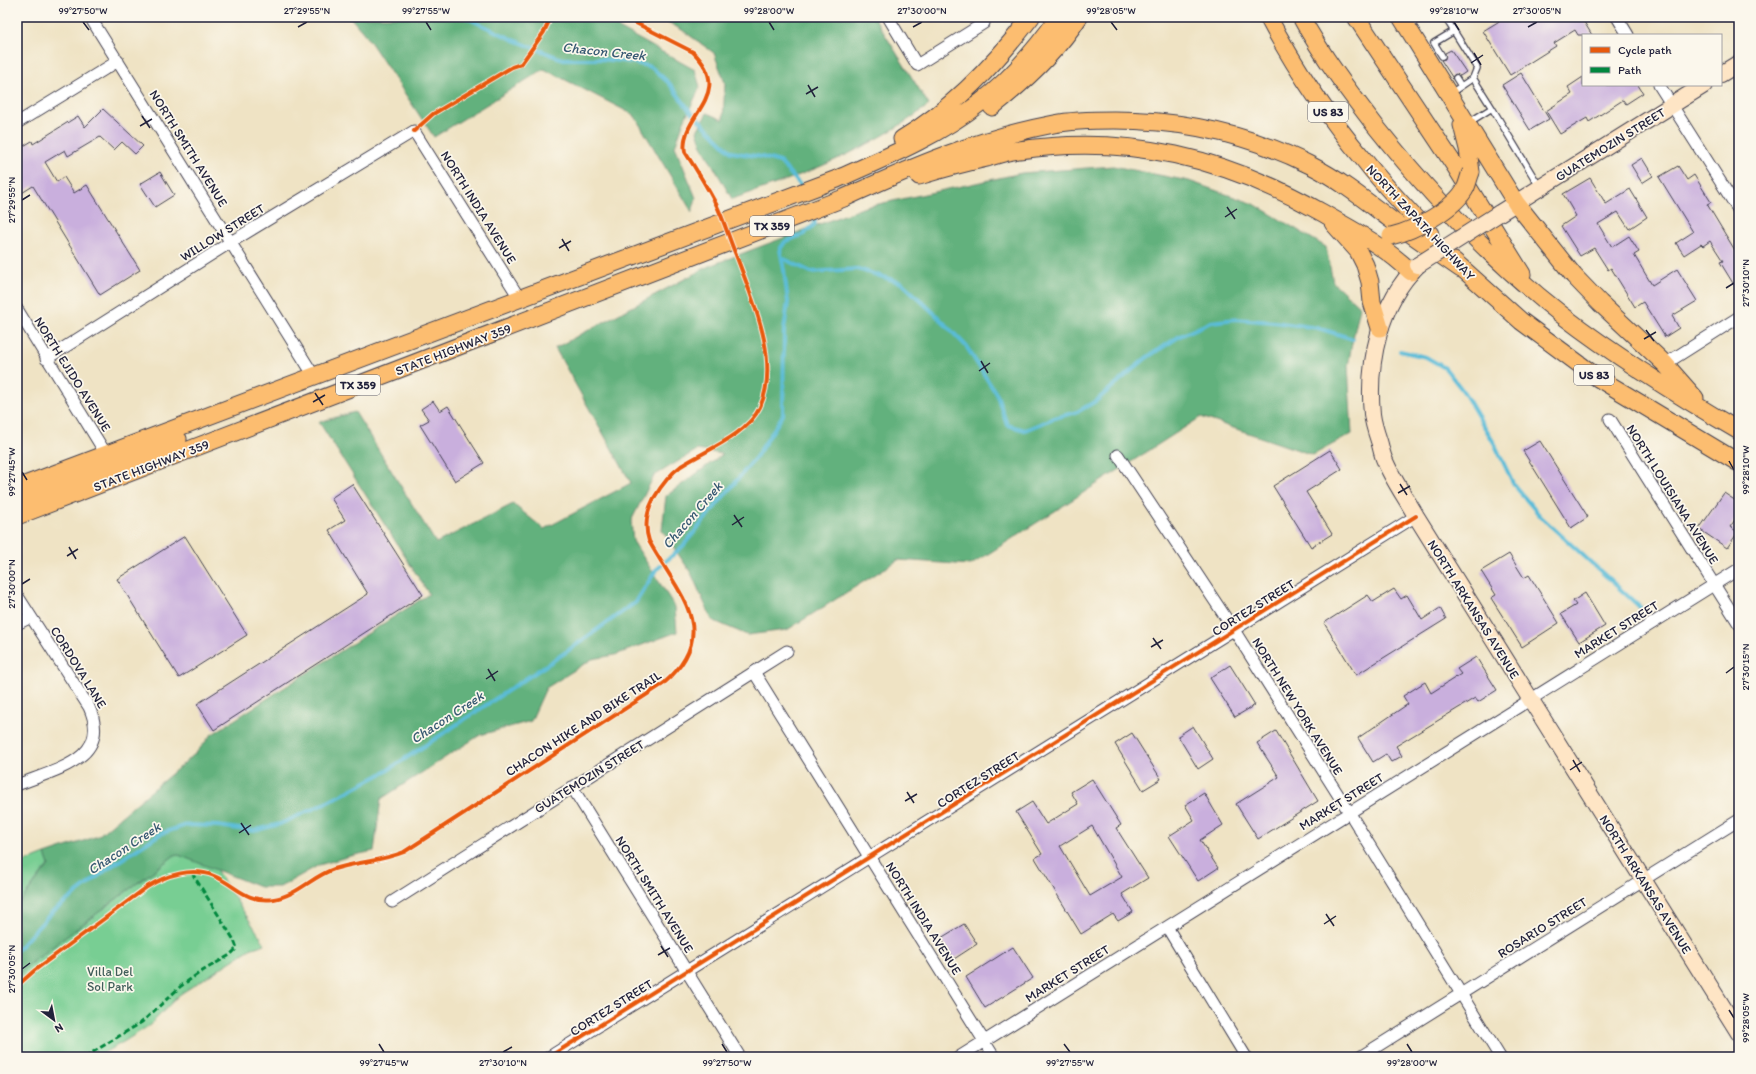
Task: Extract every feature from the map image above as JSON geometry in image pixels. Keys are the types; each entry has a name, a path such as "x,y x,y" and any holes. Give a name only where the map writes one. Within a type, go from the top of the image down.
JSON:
{"main road":[{"path":"837,179 916,130 948,107 984,74 1031,17"},
{"path":"837,179 918,143 982,102 1014,73 1041,42 1059,17"},
{"path":"837,179 890,165 916,153 982,115 1012,91 1042,62 1079,17"},
{"name":"NORTH ZAPATA HIGHWAY","path":"1268,17 1310,86 1364,161 1461,270 1521,321 1598,378 1739,463"},
{"name":"US 83","path":"1301,17 1333,68 1400,157 1432,194 1485,248 1563,315 1608,348 1739,431"},
{"path":"1356,17 1455,166 1534,291"},
{"path":"1407,19 1455,96 1468,124 1516,203 1574,276 1600,303 1665,364 1710,414"},
{"path":"1722,73 1739,63"},
{"name":"GUATEMOZIN STREET","path":"1516,203 1702,86"},
{"path":"1325,214 1381,235 1391,236 1416,228 1436,216 1459,197 1466,187 1471,172 1468,149 1455,96"},
{"path":"844,198 928,162 975,144 1019,131 1085,120 1134,120 1180,123 1226,133 1275,149 1313,167 1357,193 1461,270"},
{"path":"844,198 944,168 1018,150 1064,145 1099,144 1144,149 1180,155 1224,167 1263,181 1364,236 1415,268"},
{"name":"STATE HIGHWAY 359","path":"17,488 837,179"},
{"name":"STATE HIGHWAY 359","path":"17,516 844,198"},
{"name":"NORTH ARKANSAS AVENUE","path":"1516,203 1415,268 1395,294 1380,328 1372,364 1372,416 1384,461 1416,516 1739,1033"},
{"path":"1325,214 1358,251 1365,265 1370,282 1372,302 1380,328"},
{"path":"17,502 177,439 201,428 233,406"}],"street":[{"name":"NORTH SMITH AVENUE","path":"90,17 314,376"},
{"path":"888,17 917,65 984,22"},
{"path":"1617,17 1627,34"},
{"path":"17,123 118,61"},
{"path":"1660,86 1739,211"},
{"name":"WILLOW STREET","path":"46,359 231,242 414,130"},
{"name":"NORTH INDIA AVENUE","path":"414,130 520,299"},
{"name":"NORTH EJIDO AVENUE","path":"17,309 46,359 106,454"},
{"path":"1665,364 1739,317"},
{"name":"NORTH LOUISIANA AVENUE","path":"1610,419 1739,624"},
{"name":"NORTH NEW YORK AVENUE","path":"1118,455 1234,630 1349,812 1500,1057"},
{"name":"CORTEZ STREET","path":"549,1057 688,972 1416,516"},
{"name":"MARKET STREET","path":"959,1057 1739,569"},
{"name":"CORDOVA LANE","path":"17,595 89,707 95,719 96,733 90,746 81,758 17,785"},
{"path":"17,624 31,617"},
{"name":"GUATEMOZIN STREET","path":"392,902 787,651"},
{"name":"NORTH INDIA AVENUE","path":"754,672 994,1057"},
{"name":"NORTH SMITH AVENUE","path":"572,788 740,1057"},
{"name":"ROSARIO STREET","path":"1360,1057 1739,820"},
{"path":"1166,927 1246,1057"}],"lane":[{"path":"1446,17 1477,68 1473,78 1455,96"},
{"path":"1442,56 1434,43 1454,31"},
{"path":"1455,96 1456,78"},
{"path":"1473,78 1541,188"},
{"path":"1468,124 1492,108"}],"green space":[{"path":"350,17 599,17 695,70 700,87 684,121 675,146 696,198 692,212 634,115 544,69 434,137 367,37"},
{"path":"659,17 874,17 929,105 883,135 835,160 784,181 732,199 702,146 697,131 707,113 723,120 725,83 714,53 682,30"},
{"path":"1113,166 1189,181 1254,204 1326,247 1333,282 1360,307 1348,366 1352,434 1313,455 1201,417 971,565 898,560 787,630 747,635 712,620 691,573 662,530 666,496 723,454 697,450 654,476 631,521 633,541 675,607 677,632 615,655 592,659 546,688 531,721 480,735 381,799 374,851 319,865 280,887 260,887 176,854 30,964 17,976 17,906 49,865 45,854 98,836 196,753 211,735 429,594 319,422 355,412 436,543 513,504 544,529 631,483 555,348 709,266 865,207 1022,173"},
{"path":"45,854 49,864 17,906 17,865"},
{"name":"Villa Del Sol Park","path":"176,854 215,868 265,944 250,949 179,995 150,1025 96,1057 17,1057 17,976 30,964"}],"building":[{"path":"1506,17 1581,17 1591,34 1578,35 1575,30 1554,43 1556,46 1510,75 1483,31"},
{"path":"1451,50 1466,72 1460,76 1455,74 1452,77 1441,60 1445,59 1445,53"},
{"path":"1521,73 1549,119 1530,130 1502,85"},
{"path":"1582,78 1582,86 1639,86 1643,93 1626,104 1623,100 1589,122 1587,118 1560,134 1546,111 1572,94 1568,87"},
{"path":"103,109 143,146 135,154 122,142 114,150 100,137 68,156 65,150 45,162 57,182 64,177 74,193 87,185 140,270 100,295 33,186 17,196 17,150 32,141 33,144 78,116 85,127"},
{"path":"1642,158 1653,176 1642,183 1631,165"},
{"path":"1678,166 1687,180 1694,175 1711,202 1707,204 1739,257 1739,293 1720,262 1723,261 1710,241 1703,246 1701,244 1684,255 1676,243 1693,232 1659,177"},
{"path":"160,172 174,195 155,207 140,184"},
{"path":"1590,178 1606,204 1630,189 1647,217 1629,229 1618,212 1598,224 1612,247 1629,236 1639,252 1634,255 1652,285 1677,269 1697,301 1672,316 1679,328 1665,337 1643,302 1635,307 1611,268 1608,270 1594,248 1580,256 1561,226 1576,216 1563,194"},
{"path":"433,401 440,411 448,406 484,463 455,481 420,425 429,420 421,409"},
{"path":"1540,441 1588,517 1571,528 1523,451"},
{"path":"1330,450 1342,469 1306,492 1332,534 1311,547 1273,486"},
{"path":"352,484 423,595 214,730 197,704 368,594 329,530 345,520 331,498"},
{"path":"1724,493 1739,503 1739,514 1730,527 1738,532 1727,548 1699,529"},
{"path":"185,536 247,635 179,678 117,579"},
{"path":"1509,554 1524,578 1529,575 1559,623 1522,647 1491,598 1496,595 1481,571"},
{"path":"1394,589 1401,599 1407,595 1422,620 1440,608 1446,619 1356,675 1324,623 1368,595 1373,602"},
{"path":"1585,593 1605,626 1579,642 1561,614 1576,605 1573,601"},
{"path":"1476,657 1497,690 1478,702 1475,698 1396,746 1402,756 1391,762 1386,754 1373,762 1358,738 1408,704 1403,696 1425,682 1431,693 1461,674 1457,669"},
{"path":"1230,665 1255,705 1235,717 1210,678"},
{"path":"1193,726 1213,759 1198,769 1178,736"},
{"path":"1276,731 1318,801 1258,839 1236,804 1279,777 1257,743"},
{"path":"1132,733 1161,779 1143,790 1115,744"},
{"path":"1092,779 1121,825 1116,828 1148,878 1122,894 1133,912 1118,921 1113,914 1081,934 1035,858 1042,854 1016,812 1032,802 1046,824 1078,804 1071,792","holes":["1092,826 1122,877 1090,896 1060,846"]},
{"path":"1204,793 1223,825 1200,840 1218,868 1198,881 1169,836 1194,820 1185,805"},
{"path":"964,924 977,944 954,959 941,938"},
{"path":"1013,947 1033,978 985,1008 966,977"}],"waterway":[{"name":"Chacon Creek","path":"465,17 514,40 562,59 599,59 632,62 651,67 669,83 690,111 731,152 762,157 780,162 802,187"},
{"name":"Chacon Creek","path":"17,950 51,913 110,867 160,834 186,825 218,826 253,831 280,824 326,803 385,772 566,652 636,602 656,570 683,546 756,457 783,415 784,330 788,302 780,249 785,242 804,234 815,224 813,213"},
{"path":"782,258 811,272 858,269 902,283 966,346 997,395 1007,425 1025,430 1054,418 1077,412 1096,401 1146,358 1180,336 1211,322 1235,319 1274,322 1318,328 1353,339"},
{"path":"1400,351 1426,357 1445,368 1463,391 1494,443 1514,485 1541,517 1642,609"}],"marked path":[{"path":"85,1057 142,1022 181,986 199,973 230,955 237,948 234,940 192,873"}],"cycle path":[{"path":"414,131 433,114 512,67 521,64 544,32 551,17"},
{"name":"CHACON HIKE AND BIKE TRAIL","path":"17,986 35,970 147,887 162,879 188,872 206,873 222,880 248,896 264,900 274,899 290,894 326,872 334,869 404,852 663,684 681,665 690,647 693,630 689,613 682,596 649,541 646,525 648,514 651,504 657,494 666,480 673,473 681,466 736,434 754,417 760,407 766,389 766,350 756,310 722,216 709,191 685,152 685,139 689,127 708,93 709,81 705,67 693,52 624,17"},
{"path":"549,1057 1416,516"}]}
